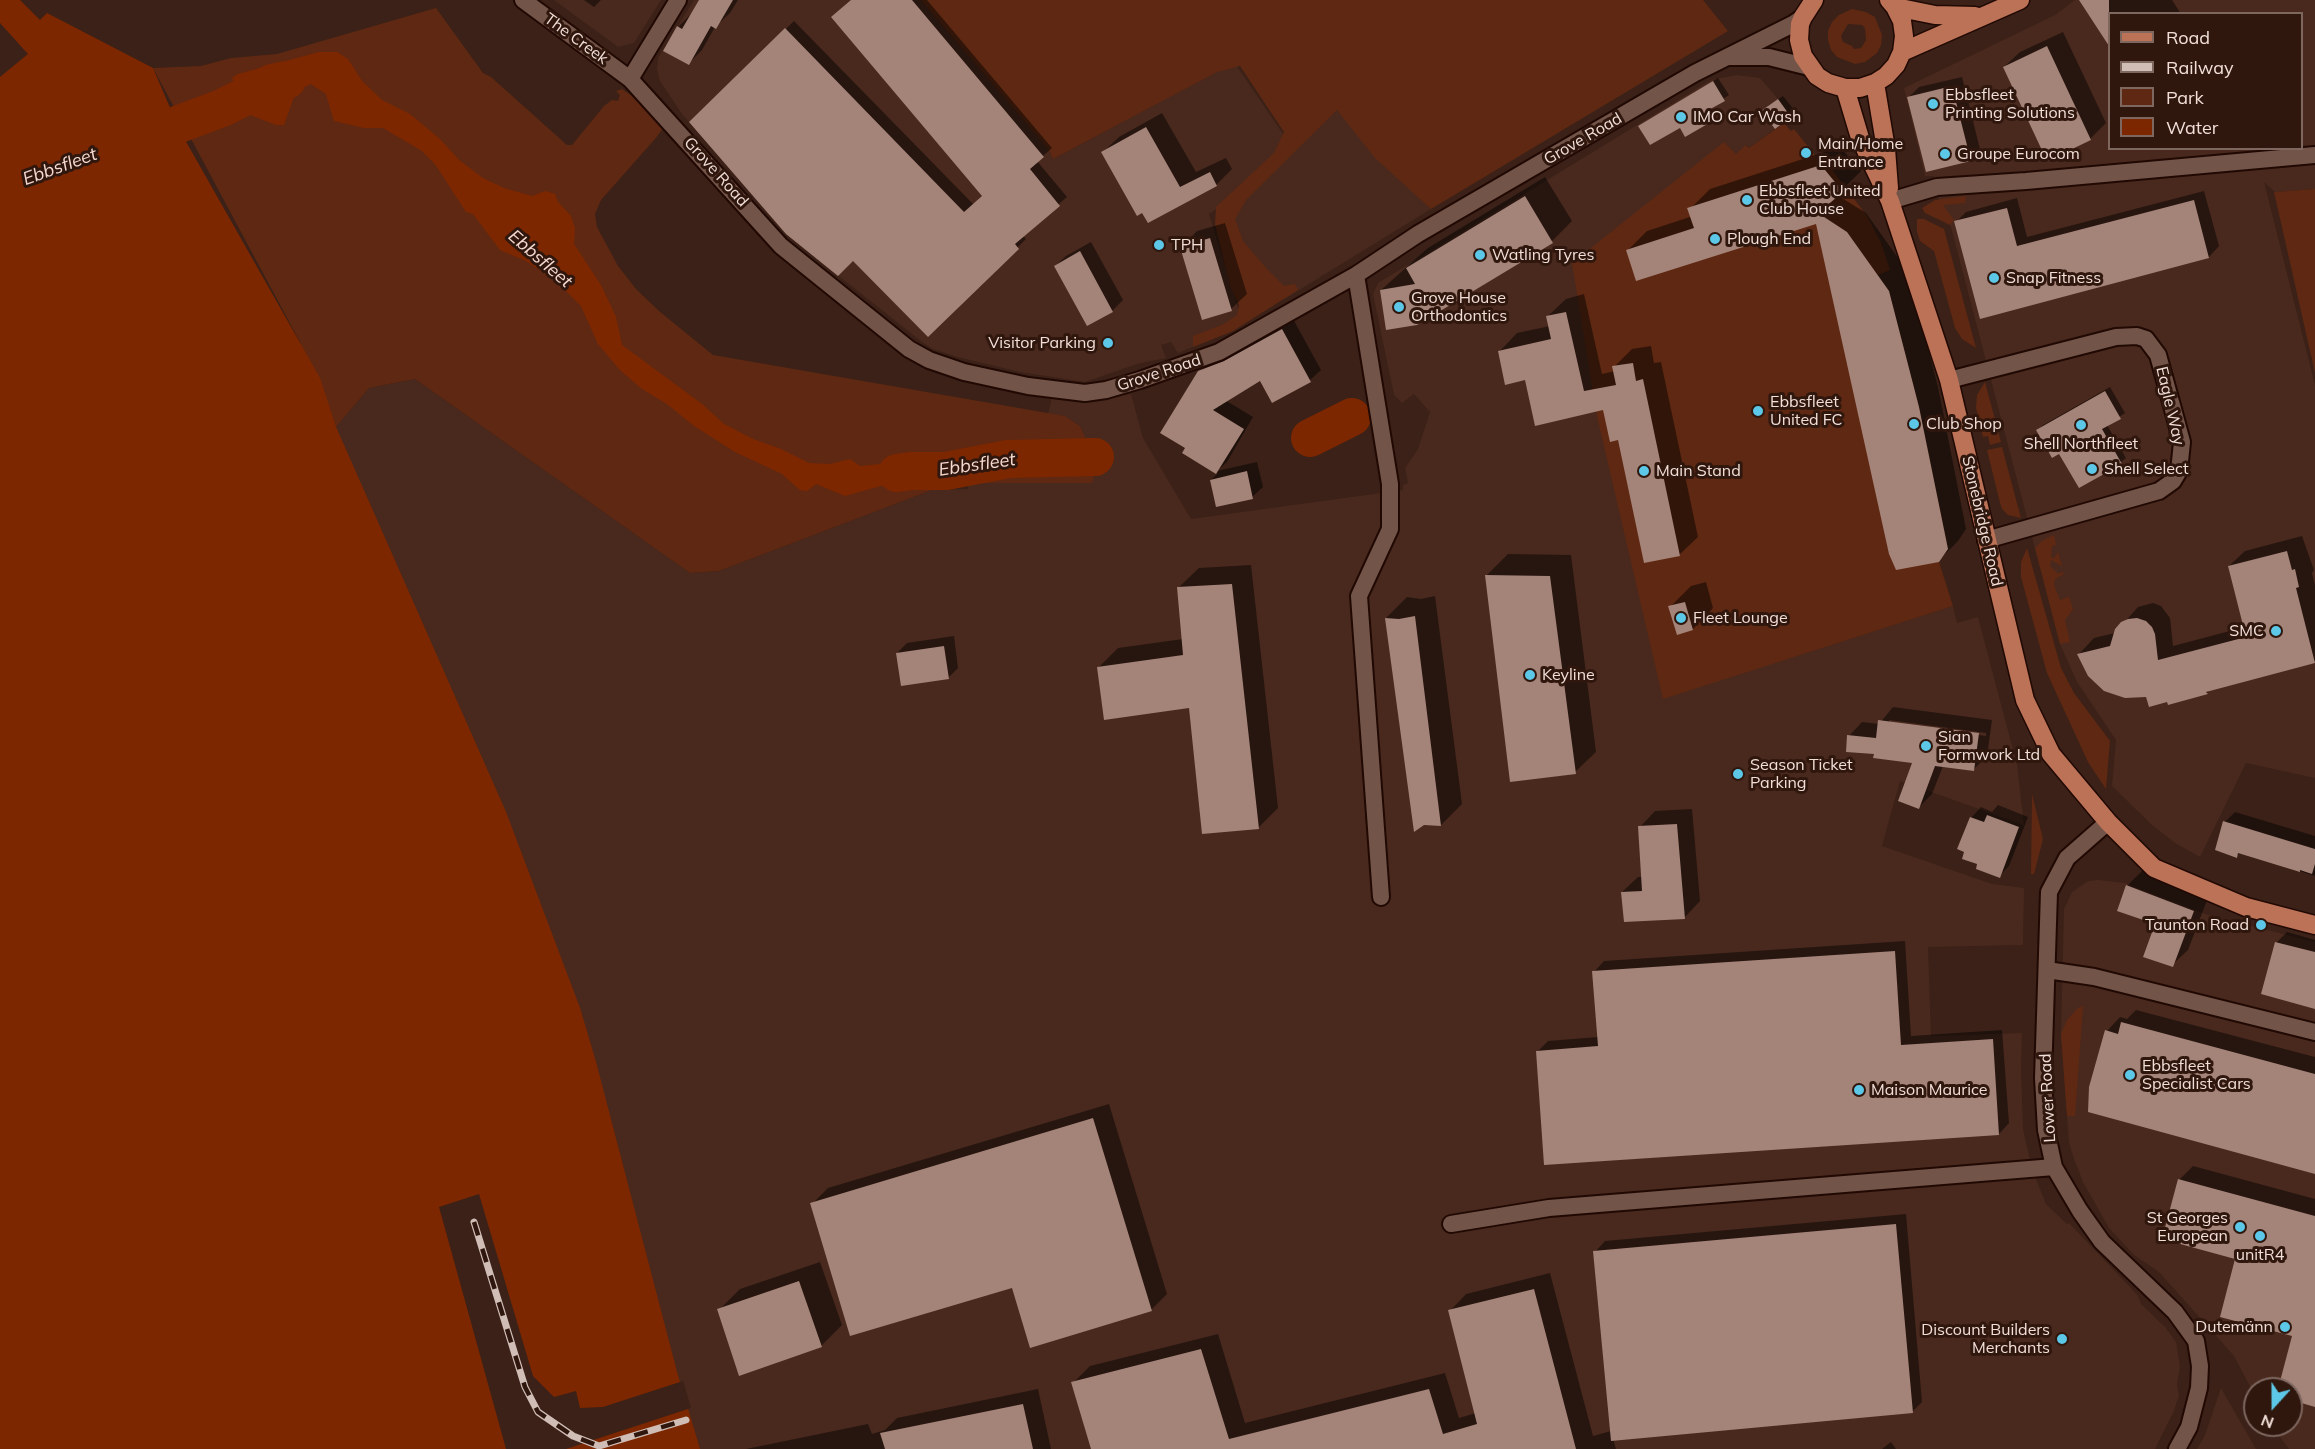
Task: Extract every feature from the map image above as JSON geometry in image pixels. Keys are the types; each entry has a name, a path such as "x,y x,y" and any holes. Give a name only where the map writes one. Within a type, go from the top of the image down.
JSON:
{"main road":[{"path":"1814,0 1803,17 1799,40 1803,56 1809,67 1828,83 1845,88 1860,88 1875,83 1891,70 1902,52 1904,36 1902,21 1892,3"},
{"path":"1902,52 2020,0"},
{"path":"1892,3 1935,15 1980,16"},
{"name":"Stonebridge Road","path":"1875,83 1886,149 1890,201"},
{"name":"Stonebridge Road","path":"1845,88 1860,138 1890,201 1949,380 2025,700 2051,754 2108,822 2154,868 2246,907 2315,925"}],"street":[{"name":"The Creek","path":"523,0 630,79"},
{"path":"630,79 678,0"},
{"name":"Grove Road","path":"630,79 781,246 909,349 929,360 964,372 1060,391 1085,393 1106,390 1184,366 1220,352 1356,275 1418,234 1724,57 1803,17"},
{"path":"1724,57 1769,57 1809,67"},
{"path":"1890,201 1936,187 2026,182 2315,155"},
{"path":"1356,275 1390,484 1390,529 1359,596 1381,897"},
{"name":"Eagle Way","path":"1949,380 2116,337 2137,336 2146,339 2158,355 2182,442 2180,471 2173,481 2159,491 1986,540"},
{"name":"Lower Road","path":"2108,822 2067,858 2049,892 2043,1078 2046,1130 2054,1167 2080,1211 2102,1242 2175,1312 2196,1341 2200,1373 2199,1388 2189,1427 2177,1449"},
{"path":"2047,970 2094,977 2315,1032"},
{"path":"1451,1224 1549,1208 2054,1167"}],"shaded area":[{"path":"554,0 661,0 634,43 618,47"},
{"path":"694,0 921,0 1049,150 1053,159 1234,62 1294,150 1337,110 1431,209 1286,298 1218,208 1209,214 1243,324 1233,331 1178,353 1171,342 1161,345 1166,358 1137,364 1085,382 1020,372 958,357 933,349 922,342 786,234 682,114 660,81 657,69 658,58"},
{"path":"2075,0 2315,0 2315,189 2275,192 2264,182 2315,385 2315,778 2246,763 2200,857 2175,843 2152,825 2112,786 2116,740 2077,682 2060,644 1951,227 1940,205 1934,176 1925,176 1904,88 2055,15"},
{"path":"1736,75 1760,78 1778,99 1762,111 1775,129 1749,148 1747,145 1736,154 1724,142 1663,698 1953,606 1957,623 1978,617 2017,765 2024,825 1900,781 1882,846 1992,884 2024,888 2023,945 1928,947 1931,1036 2022,1033 2023,1129 2032,1169 2046,1204 2067,1224 2069,1223 2130,1287 2138,1296 2141,1304 2165,1327 2176,1342 2180,1367 2177,1384 2179,1396 2155,1449 677,1449 336,427 369,388 415,379 690,573 719,571 932,490 968,489 969,483 1098,464 1080,426 1065,416 1048,414 1052,398 1074,401 1103,400 1131,394 1143,438 1191,519 1403,490 1403,485 1408,483 1405,468 1418,449 1430,412 1414,394 1402,403 1394,395 1373,294 1378,283 1711,80"},
{"path":"2088,881 2125,883 2208,915 2315,942 2315,1449 2289,1449 2280,1437 2303,1437 2303,1377 2245,1377 2234,1356 2159,1272 2134,1255 2109,1228 2083,1182 2069,1143 2061,1034 2064,909 2072,892"},
{"path":"2221,1388 2243,1426 2243,1437 2249,1437 2256,1449 2197,1449 2205,1435"}],"green space":[{"path":"921,0 1703,0 1728,31 1431,209 1375,158 1337,110 1246,200 1235,219 1243,241 1266,268 1284,286 1295,284 1298,290 1233,331 1193,347 1193,336 1224,324 1237,315 1239,305 1231,288 1215,224 1216,207 1274,153 1284,132 1240,66 1217,72 1053,159 1049,150"},
{"path":"436,8 483,73 491,77 567,145 572,145 604,106 612,100 618,101 620,95 616,91 622,89 635,98 664,127 601,200 595,214 597,227 618,266 636,289 713,355 1065,416 1080,426 1098,464 1092,483 969,483 932,490 719,571 690,573 415,379 369,388 336,427 506,812 580,1008 677,1372 700,1449 300,342 153,68 201,66 231,58 277,54"},
{"path":"1852,9 1875,17 1882,35 1877,53 1865,62 1855,64 1837,57 1831,50 1828,31 1832,22 1839,15","holes":["1848,24 1862,25 1865,28 1866,40 1861,48 1854,49 1843,42 1841,36"]},
{"name":"Ebbsfleet United FC","path":"1784,123 1791,131 1794,129 1826,169 1830,167 1867,216 1881,243 1890,270 1878,275 1889,291 1919,407 1948,549 1939,562 1953,606 1663,699 1597,416 1572,263 1724,142 1736,154 1746,145 1749,148"},
{"path":"2315,189 2315,373 2274,192"},
{"path":"1966,196 1965,203 1943,205 1954,220 1950,225 1925,213 1922,208 1935,200"},
{"path":"1917,219 1924,219 1944,229 1976,348 1962,339 1955,328 1934,251 1920,241"},
{"path":"1985,382 2001,442 1990,445 1988,436 1983,437 1976,408 1977,395"},
{"path":"2002,447 2021,518 2008,515 2000,503 1987,450"},
{"path":"2054,535 2056,545 2052,546 2051,557 2054,558 2058,552 2062,566 2051,560 2050,566 2058,574 2063,572 2064,574 2055,579 2054,585 2060,600 2069,597 2073,609 2065,620 2070,642 2060,644 2035,548 2042,541"},
{"path":"2027,548 2061,668 2074,693 2110,741 2106,789 2088,762 2047,673 2021,577 2021,562"},
{"path":"2032,794 2043,839 2034,874 2031,874"},
{"path":"2083,1006 2075,1116 2067,1116 2061,1034 2067,1020"}],"water":[{"path":"0,0 20,0 40,20 47,13 153,68 180,131 320,378 336,427 506,812 580,1008 677,1372 700,1449 0,1449"},
{"path":"319,52 337,52 348,59 362,81 382,100 410,114 440,139 459,160 483,178 504,188 532,196 545,191 555,194 558,202 571,216 575,228 574,244 601,285 616,317 622,345 702,404 724,424 809,463 830,464 850,459 860,466 881,464 899,455 916,453 946,459 946,471 940,478 920,475 845,496 816,484 807,491 800,490 782,474 735,452 694,426 667,404 642,389 620,370 598,344 581,306 558,283 526,261 500,250 473,214 466,212 435,164 422,151 383,128 364,128 334,121 326,94 311,84 296,91 284,125 276,125 248,114 232,78 238,74"}],"pier":[{"path":"0,23 28,54 0,77"},
{"path":"479,1194 533,1376 554,1397 576,1391 580,1408 603,1407 683,1381 691,1408 566,1449 506,1449 439,1207"}],"building":[{"path":"699,0 733,0 716,29 711,26 689,65 663,51 677,26 682,29"},
{"path":"851,0 912,0 1044,157 1030,169 1060,206 1015,244 1019,249 928,337 853,261 838,276 786,234 689,122 785,28 964,212 982,196 831,17"},
{"path":"2079,0 2109,0 2108,44"},
{"path":"2047,46 2091,140 2047,161 2003,67"},
{"name":"IMO Car Wash","path":"1713,81 1725,101 1705,112 1711,122 1685,137 1680,128 1650,145 1638,126"},
{"path":"1952,86 1971,161 1926,172 1907,97"},
{"path":"1778,99 1791,117 1775,129 1761,111"},
{"path":"1146,127 1180,187 1210,172 1217,186 1148,223 1142,213 1137,216 1101,152"},
{"path":"1821,165 1843,192 1818,213 1847,232 1889,291 1919,407 1948,549 1939,562 1896,570 1889,554 1816,224 1636,281 1626,250 1694,228 1687,208"},
{"name":"Watling Tyres","path":"1525,196 1553,243 1417,325 1386,330 1380,290 1415,284 1406,268"},
{"path":"2194,200 2209,258 1980,319 1954,221 2007,208 2017,246"},
{"path":"1210,238 1232,311 1202,320 1180,247"},
{"path":"1080,251 1113,312 1087,326 1054,266"},
{"path":"1566,312 1584,391 1616,385 1612,366 1633,363 1636,381 1643,379 1680,556 1644,563 1618,440 1610,442 1603,410 1535,426 1525,380 1505,385 1498,351 1551,339 1546,316"},
{"path":"1282,329 1311,382 1272,403 1260,381 1213,410 1244,429 1216,474 1182,453 1185,448 1160,433 1198,371 1224,361"},
{"path":"2105,391 2121,419 2102,429 2122,464 2079,488 2059,454 2052,458 2036,430"},
{"path":"1247,471 1253,499 1216,507 1210,480"},
{"name":"SMC","path":"2287,551 2292,570 2295,569 2299,587 2296,588 2315,663 2206,692 2208,694 2168,705 2167,702 2149,707 2146,697 2125,698 2104,691 2088,676 2077,654 2110,646 2115,629 2121,622 2128,619 2137,618 2146,621 2152,627 2158,660 2246,637 2228,566"},
{"name":"Keyline","path":"1485,575 1550,576 1576,774 1510,782"},
{"path":"1232,584 1259,829 1202,834 1189,708 1104,720 1097,667 1183,655 1177,587"},
{"name":"Fleet Lounge","path":"1685,602 1693,630 1677,635 1668,606"},
{"path":"1415,616 1441,826 1424,825 1414,832 1385,618 1399,619"},
{"path":"944,646 949,679 901,686 896,653"},
{"name":"Sian Formwork Ltd","path":"1878,720 1979,733 1974,771 1935,766 1919,809 1898,801 1912,763 1873,758 1874,754 1846,752 1847,735 1876,738"},
{"path":"1987,815 2019,827 2000,878 1976,869 1977,864 1962,859 1964,852 1957,849 1970,817 1984,822"},
{"path":"2223,821 2315,849 2312,874 2238,853 2237,858 2215,850"},
{"path":"1677,824 1685,919 1624,922 1621,892 1642,891 1638,826"},
{"path":"2126,885 2194,911 2173,967 2143,957 2155,924 2117,911"},
{"path":"2275,942 2315,952 2315,1009 2261,994"},
{"path":"1895,951 1901,1045 1993,1039 1999,1135 1544,1165 1536,1051 1598,1046 1592,971"},
{"path":"2121,1022 2315,1074 2315,1174 2088,1112 2089,1087 2105,1030 2118,1034"},
{"path":"1093,1118 1152,1311 1030,1348 1012,1288 850,1336 810,1203"},
{"path":"2178,1179 2315,1216 2315,1407 2303,1404 2303,1377 2281,1377 2292,1336 2220,1317 2235,1259 2162,1239"},
{"path":"1896,1224 1913,1413 1611,1441 1593,1251"},
{"path":"799,1281 822,1347 739,1376 717,1309"},
{"path":"1534,1289 1576,1449 1091,1449 1071,1382 1201,1349 1229,1439 1429,1389 1443,1434 1477,1424 1448,1310"},
{"path":"1023,1404 1033,1449 885,1449 880,1433"}],"waterway":[{"name":"Ebbsfleet","path":"131,142 222,108 272,83 287,80"},
{"name":"Ebbsfleet","path":"1310,438 1352,417"},
{"name":"Ebbsfleet","path":"897,473 946,471 1008,459 1095,457"}],"railway":[{"path":"474,1222 525,1387 538,1412 573,1436 599,1446 686,1420"}],"place":[{"name":"Ebbsfleet Printing Solutions","path":"1933,104"},
{"name":"IMO Car Wash","path":"1681,117"},
{"name":"Main/Home Entrance","path":"1806,153"},
{"name":"Groupe Eurocom","path":"1945,154"},
{"name":"Ebbsfleet United Club House","path":"1747,200"},
{"name":"Plough End","path":"1715,239"},
{"name":"TPH","path":"1159,245"},
{"name":"Watling Tyres","path":"1480,255"},
{"name":"Snap Fitness","path":"1994,278"},
{"name":"Grove House Orthodontics","path":"1399,307"},
{"name":"Visitor Parking","path":"1108,343"},
{"name":"Ebbsfleet United FC","path":"1758,411"},
{"name":"Club Shop","path":"1914,424"},
{"name":"Shell Northfleet","path":"2081,425"},
{"name":"Shell Select","path":"2092,469"},
{"name":"Main Stand","path":"1644,471"},
{"name":"Fleet Lounge","path":"1681,618"},
{"name":"SMC","path":"2276,631"},
{"name":"Keyline","path":"1530,675"},
{"name":"Sian Formwork Ltd","path":"1926,746"},
{"name":"Season Ticket Parking","path":"1738,774"},
{"name":"Taunton Road","path":"2261,925"},
{"name":"Ebbsfleet Specialist Cars","path":"2130,1075"},
{"name":"Maison Maurice","path":"1859,1090"},
{"name":"St Georges European","path":"2240,1227"},
{"name":"unitR4","path":"2260,1236"},
{"name":"Dutemänn","path":"2285,1327"},
{"name":"Discount Builders Merchants","path":"2062,1339"}]}
